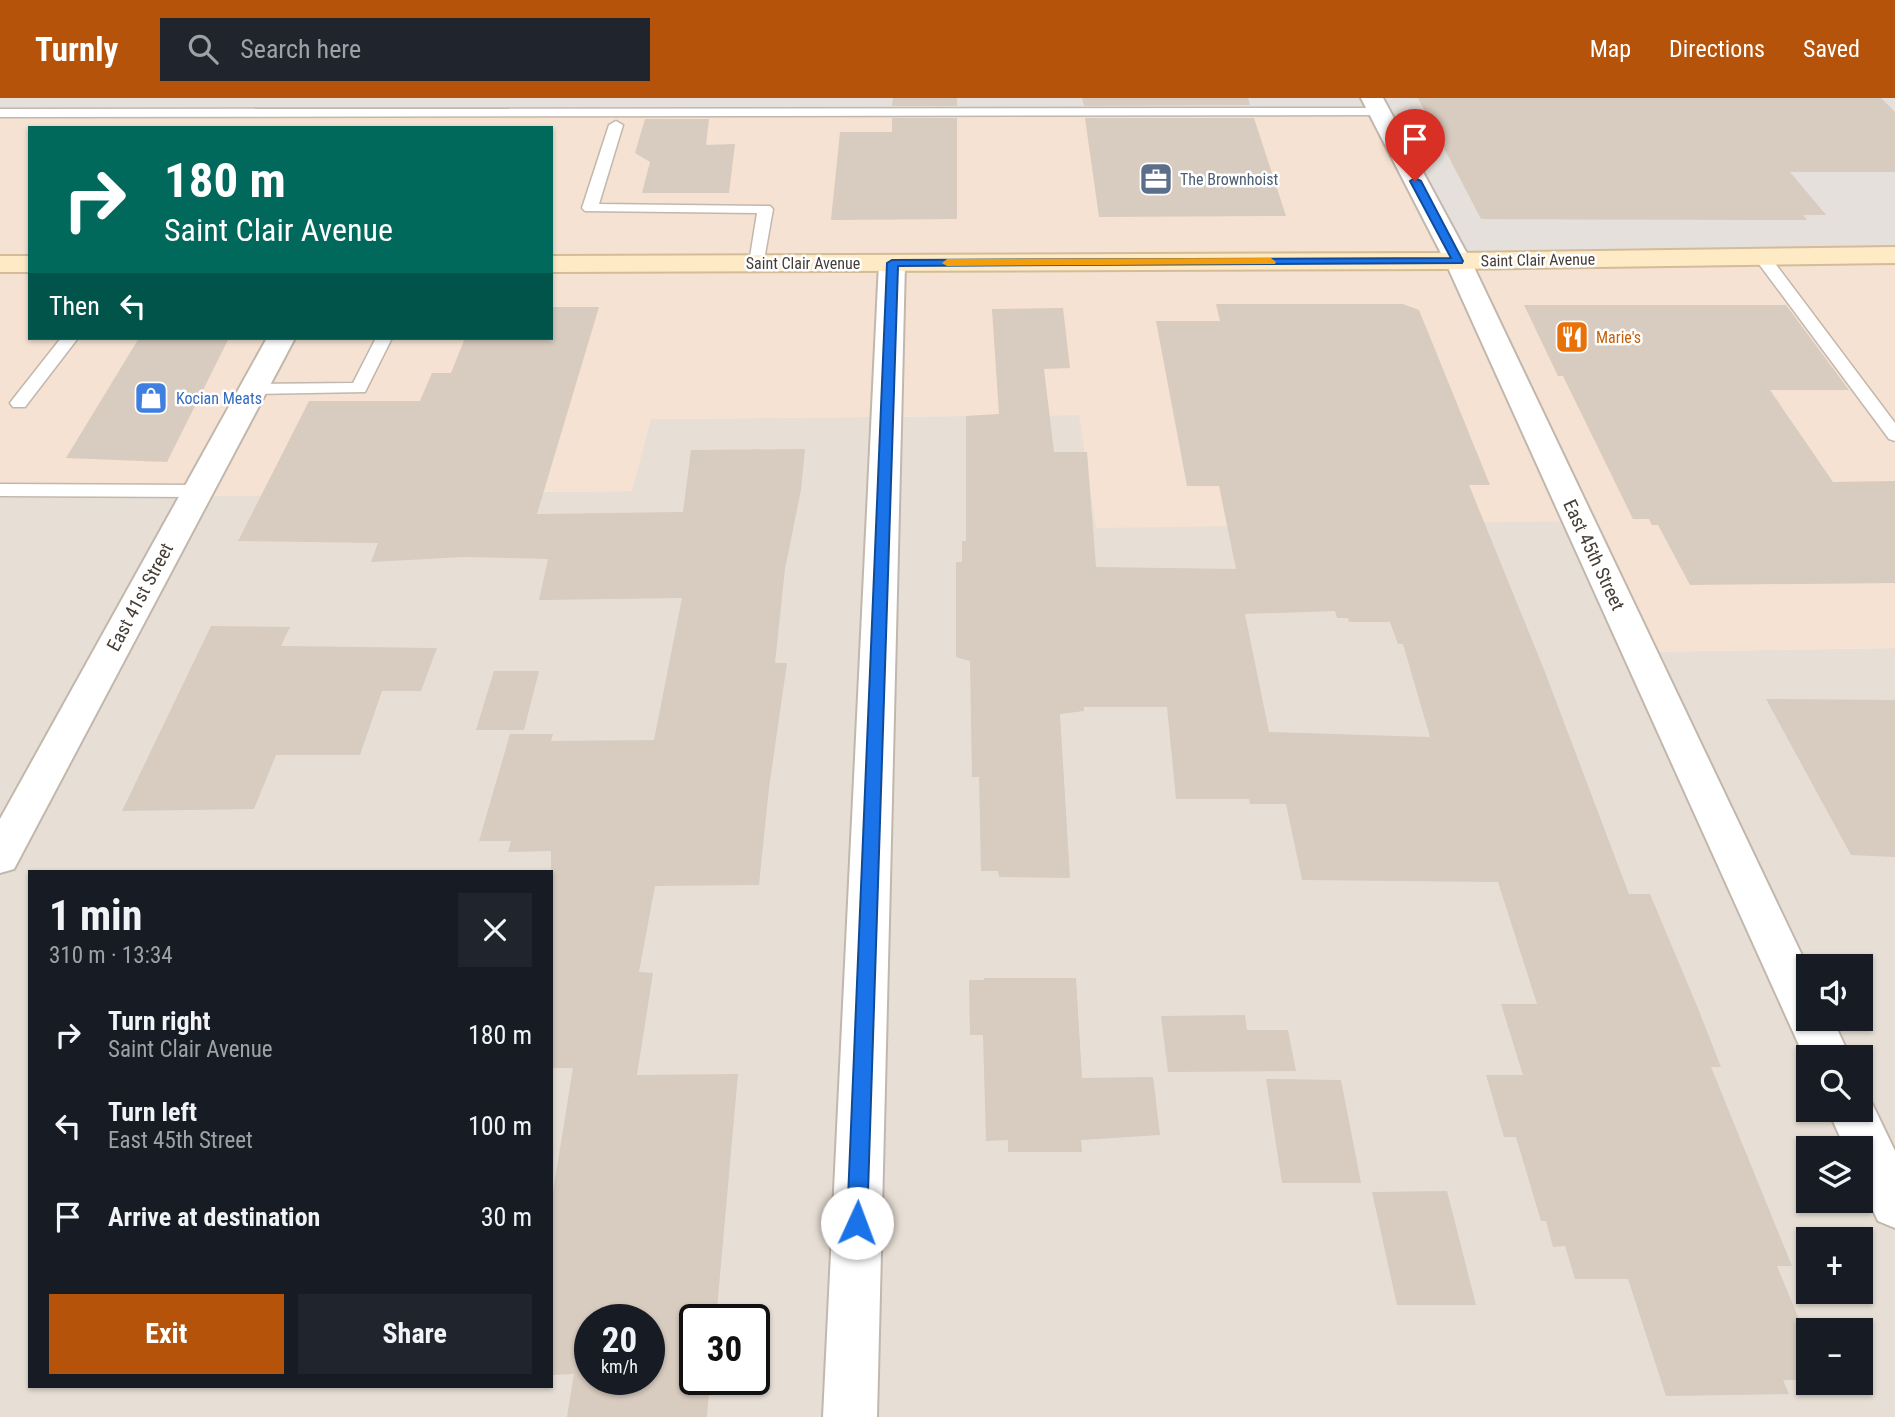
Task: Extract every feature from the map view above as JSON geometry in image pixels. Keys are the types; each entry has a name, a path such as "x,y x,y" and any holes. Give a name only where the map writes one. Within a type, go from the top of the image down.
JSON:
{"main road":[{"name":"Saint Clair Avenue","path":"553,264 1458,261 1895,255"},
{"path":"0,264 28,264"}],"street":[{"name":"East 45th Street","path":"1375,104 1458,261 1796,989"},
{"path":"850,1417 892,263"},
{"name":"East 41st Street","path":"0,857 280,340"},
{"path":"1858,1122 1895,1203"}],"lane":[{"path":"0,113 1375,104"},
{"path":"616,125 590,208 765,209 757,263"},
{"path":"1762,257 1895,435"},
{"path":"19,403 68,340"},
{"path":"253,389 359,388 383,340"},
{"path":"0,490 198,491"}],"shaded area":[{"path":"0,98 1895,98 1895,255 1458,261 1378,111 0,113"},
{"path":"1378,111 1895,255 1895,648 1639,652 1578,521 1096,528 1079,415 651,419 632,491 0,498 0,113"},
{"path":"1079,415 1578,521 1640,652 1895,648 1895,1417 0,1417 0,498 631,491 650,419"}],"building":[{"path":"893,98 957,98 957,106 892,106"},
{"path":"1082,98 1248,98 1250,105 1084,106"},
{"path":"1418,98 1881,98 1895,112 1895,172 1790,172 1826,215 1803,215 1807,220 1481,219"},
{"path":"892,118 957,118 957,219 831,220 840,132 892,132"},
{"path":"1085,118 1254,118 1286,216 1099,217"},
{"path":"645,119 709,119 706,145 735,144 729,193 642,193 650,162 635,153"},
{"path":"1216,304 1403,304 1419,310 1490,485 1469,485 1545,672 1629,894 1650,894 1697,1006 1721,1067 1711,1067 1792,1266 1777,1266 1798,1318 1796,1318 1796,1380 1783,1380 1789,1394 1666,1396 1628,1279 1575,1279 1565,1246 1553,1247 1546,1221 1541,1221 1516,1137 1504,1137 1486,1075 1523,1075 1501,1004 1537,1004 1498,882 1302,880 1286,804 1250,804 1249,799 1176,799 1167,707 1084,707 1084,711 1060,714 1070,878 999,877 998,871 981,871 979,777 972,777 970,661 956,657 956,562 962,562 962,541 966,541 966,416 999,414 992,309 1063,308 1070,368 1044,369 1054,452 1087,452 1096,567 1236,569 1219,486 1187,486 1156,321 1220,321","holes":["1335,611 1337,618 1348,618 1349,622 1390,622 1398,644 1403,644 1430,737 1269,732 1245,614"]},
{"path":"1524,305 1786,305 1849,390 1770,390 1833,482 1895,481 1895,583 1690,585 1658,525 1652,525 1649,519 1633,519 1563,376 1558,376"},
{"path":"553,307 599,307 537,514 683,512 691,450 805,449 801,490 785,569 775,663 787,663 769,788 759,885 655,886 639,972 653,973 637,1075 738,1074 717,1304 679,1304 679,1395 709,1395 707,1417 567,1417 574,1374 553,1375 553,1192 573,1068 553,1068 551,851 508,852 511,841 479,841 510,734 553,734 551,741 654,740 682,598 539,600 548,559 464,557 371,562 378,543 238,541 309,401 420,401 432,373 451,373 464,340 553,340"},
{"name":"Kocian Meats","path":"138,340 228,340 167,462 66,458"},
{"path":"211,626 290,627 281,646 437,648 421,691 382,691 360,755 276,755 254,809 122,811"},
{"path":"494,671 539,671 524,730 476,730"},
{"path":"1766,699 1895,700 1895,857 1851,855"},
{"path":"1076,978 1082,1078 1153,1077 1160,1135 1081,1140 1082,1152 1008,1152 1008,1140 986,1141 983,1035 970,1035 969,980"},
{"path":"1245,1015 1247,1030 1288,1030 1296,1071 1168,1072 1161,1016"},
{"path":"1266,1079 1341,1080 1361,1183 1282,1183"},
{"path":"1447,1191 1476,1305 1397,1305 1372,1192"}],"slow traffic":[{"path":"947,263 1271,262"}],"place":[{"name":"The Brownhoist","path":"1156,179"},
{"name":"Marie's","path":"1572,337"},
{"name":"Kocian Meats","path":"151,398"}],"route":[{"path":"857,1223 892,263 1458,261 1415,181"}]}
